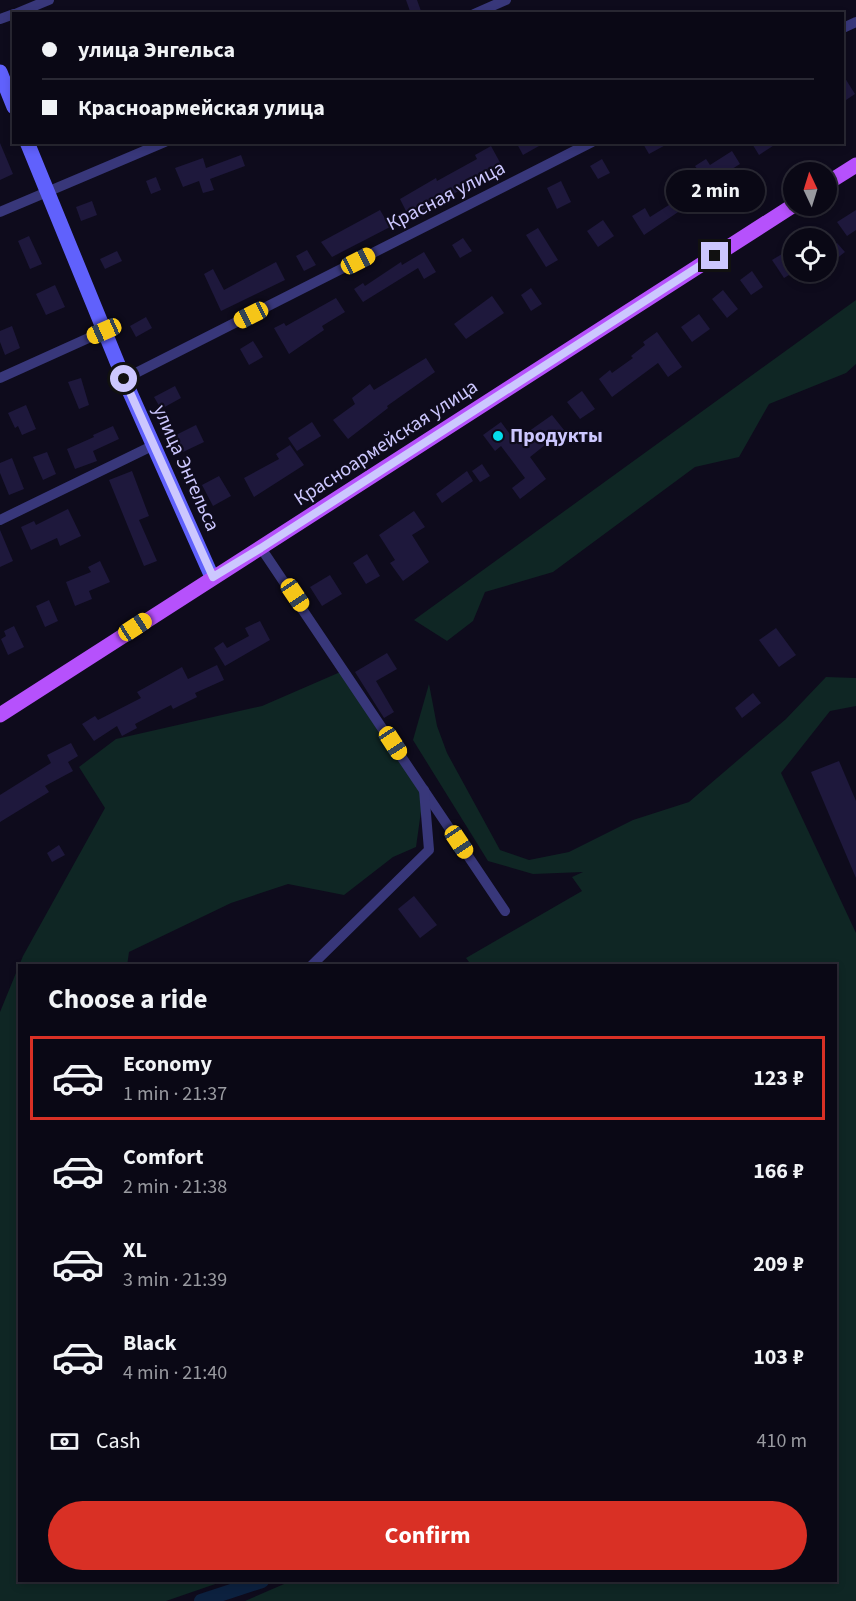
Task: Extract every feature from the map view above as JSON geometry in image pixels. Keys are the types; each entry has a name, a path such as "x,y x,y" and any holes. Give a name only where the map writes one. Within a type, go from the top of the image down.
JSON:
{"main road":[{"path":"837,177 856,165"},
{"name":"Красноармейская улица","path":"0,715 783,212"}],"street":[{"path":"19,12 49,0"},
{"path":"479,12 507,0"},
{"path":"0,72 12,102"},
{"name":"улица Энгельса","path":"28,144 152,446 213,577"},
{"path":"0,212 160,144"},
{"name":"Красная улица","path":"124,379 588,144"},
{"path":"0,378 104,331"},
{"path":"0,520 152,446"},
{"path":"261,548 505,910"},
{"path":"313,964 429,850 424,790"}],"green space":[{"path":"856,300 856,364 846,373 769,404 739,457 695,467 553,572 485,592 473,621 447,641 414,620"},
{"path":"345,670 424,790 416,847 393,857 344,895 288,884 231,903 129,952 127,964 20,964 105,808 79,767 116,739 262,706"},
{"path":"826,677 856,678 856,706 830,711 781,773 856,933 856,1601 245,1601 289,1582 837,1582 837,964 470,964 466,958 582,891 572,877 583,872 533,874 488,861 413,740 429,684 437,726 447,753 500,850 529,860 569,852 633,820 689,802 786,719"},
{"path":"18,968 18,1582 221,1582 166,1601 0,1601 0,1012"}],"building":[{"path":"406,0 417,0 421,11 410,12"},
{"path":"844,77 855,94 844,101"},
{"path":"0,143 13,174 0,180"},
{"path":"517,144 542,144 523,155"},
{"path":"643,144 667,144 649,154"},
{"path":"752,144 776,144 759,155"},
{"path":"491,146 503,168 409,217 400,199 436,178 437,181 477,159 475,155"},
{"path":"732,151 740,164 695,192 699,198 644,235 632,216 645,208 650,217 680,198 672,186 698,170 695,166 706,159 710,165"},
{"path":"241,155 245,166 210,179 214,190 203,193 199,181 183,187 175,168 203,158 206,168"},
{"path":"602,159 610,173 598,179 590,166"},
{"path":"156,177 161,190 151,194 146,181"},
{"path":"561,181 571,202 557,209 547,188"},
{"path":"92,201 97,215 81,221 76,207"},
{"path":"380,210 390,227 332,257 321,242"},
{"path":"856,210 856,230 847,236 837,222"},
{"path":"603,220 614,236 598,247 587,231"},
{"path":"538,228 558,260 546,267 526,235"},
{"path":"29,236 42,264 30,269 18,241"},
{"path":"463,238 472,251 460,258 452,245"},
{"path":"837,243 845,252 837,258"},
{"path":"307,250 316,265 304,271 296,256"},
{"path":"117,251 122,261 105,269 100,259"},
{"path":"424,252 436,272 424,279 418,268 363,302 354,289 363,283 365,286 401,262 402,265"},
{"path":"783,256 783,276 772,260"},
{"path":"276,262 285,280 221,311 204,274 213,269 224,290"},
{"path":"752,271 763,287 751,295 740,280"},
{"path":"55,285 65,307 46,315 36,294"},
{"path":"531,288 542,304 531,311 521,295"},
{"path":"723,290 738,309 727,318 712,299"},
{"path":"492,296 504,313 466,339 454,324"},
{"path":"336,298 345,312 322,326 324,330 289,354 274,328 284,323 286,326"},
{"path":"699,314 710,329 692,342 681,327"},
{"path":"146,317 152,328 136,337 130,326"},
{"path":"12,326 20,348 5,355 0,342 0,331"},
{"path":"657,332 682,367 668,377 658,363 612,397 599,379 610,370 612,373 633,358 631,356 645,345 643,342"},
{"path":"253,341 263,357 249,365 240,349"},
{"path":"426,358 435,372 387,406 388,408 348,439 333,420 355,404 352,398 370,384 374,390"},
{"path":"81,378 89,405 79,409 68,382"},
{"path":"175,386 181,398 161,409 154,397"},
{"path":"582,391 595,409 580,419 567,402"},
{"path":"26,405 36,429 22,435 18,426 15,428 8,413"},
{"path":"552,415 564,430 530,457 546,479 520,499 512,488 525,478 501,446 495,451 483,435 501,422 515,441"},
{"path":"312,422 321,436 297,451 288,438"},
{"path":"196,425 204,442 183,452 176,435"},
{"path":"113,426 119,439 93,451 97,461 75,469 67,449"},
{"path":"290,445 304,465 254,497 244,478 279,459 276,454"},
{"path":"47,452 56,474 43,480 33,457"},
{"path":"12,458 24,489 9,495 0,473 0,463"},
{"path":"482,464 490,476 480,482 472,471"},
{"path":"132,471 149,516 139,520 157,561 144,566 109,480"},
{"path":"467,471 473,481 442,503 436,494"},
{"path":"219,476 231,496 213,506 202,485"},
{"path":"68,509 81,536 60,546 57,538 31,550 21,527 34,521 36,525"},
{"path":"414,511 425,527 412,535 429,562 403,581 390,563 395,560 379,535"},
{"path":"0,530 13,561 0,567"},
{"path":"367,554 380,576 366,584 353,563"},
{"path":"100,561 110,582 89,591 92,599 75,606 66,582 91,572 88,567"},
{"path":"330,575 342,594 322,606 310,587"},
{"path":"49,600 58,621 45,627 36,606"},
{"path":"260,621 270,640 225,666 214,648 223,642 227,648 249,636 245,628"},
{"path":"14,626 24,647 8,655 1,639 6,636 4,631"},
{"path":"776,628 796,655 779,667 759,640"},
{"path":"387,653 397,669 376,681 394,712 384,718 355,672"},
{"path":"217,665 224,680 195,693 197,697 173,709 171,705 135,724 137,728 122,736 117,726 94,741 82,724 95,716 98,720 141,698 137,692 182,667 188,679"},
{"path":"753,693 761,703 742,718 735,708"},
{"path":"71,743 78,756 68,762 73,771 45,786 49,792 0,822 0,795 51,763 47,755"},
{"path":"839,761 856,801 856,878 811,772"},
{"path":"59,845 65,855 52,862 47,853"},
{"path":"414,896 437,925 420,938 398,909"}],"waterway":[{"path":"201,1601 259,1582"}],"place":[{"name":"Продукты","path":"498,436"}],"route":[{"path":"124,379 152,446 213,577 715,256"}]}
